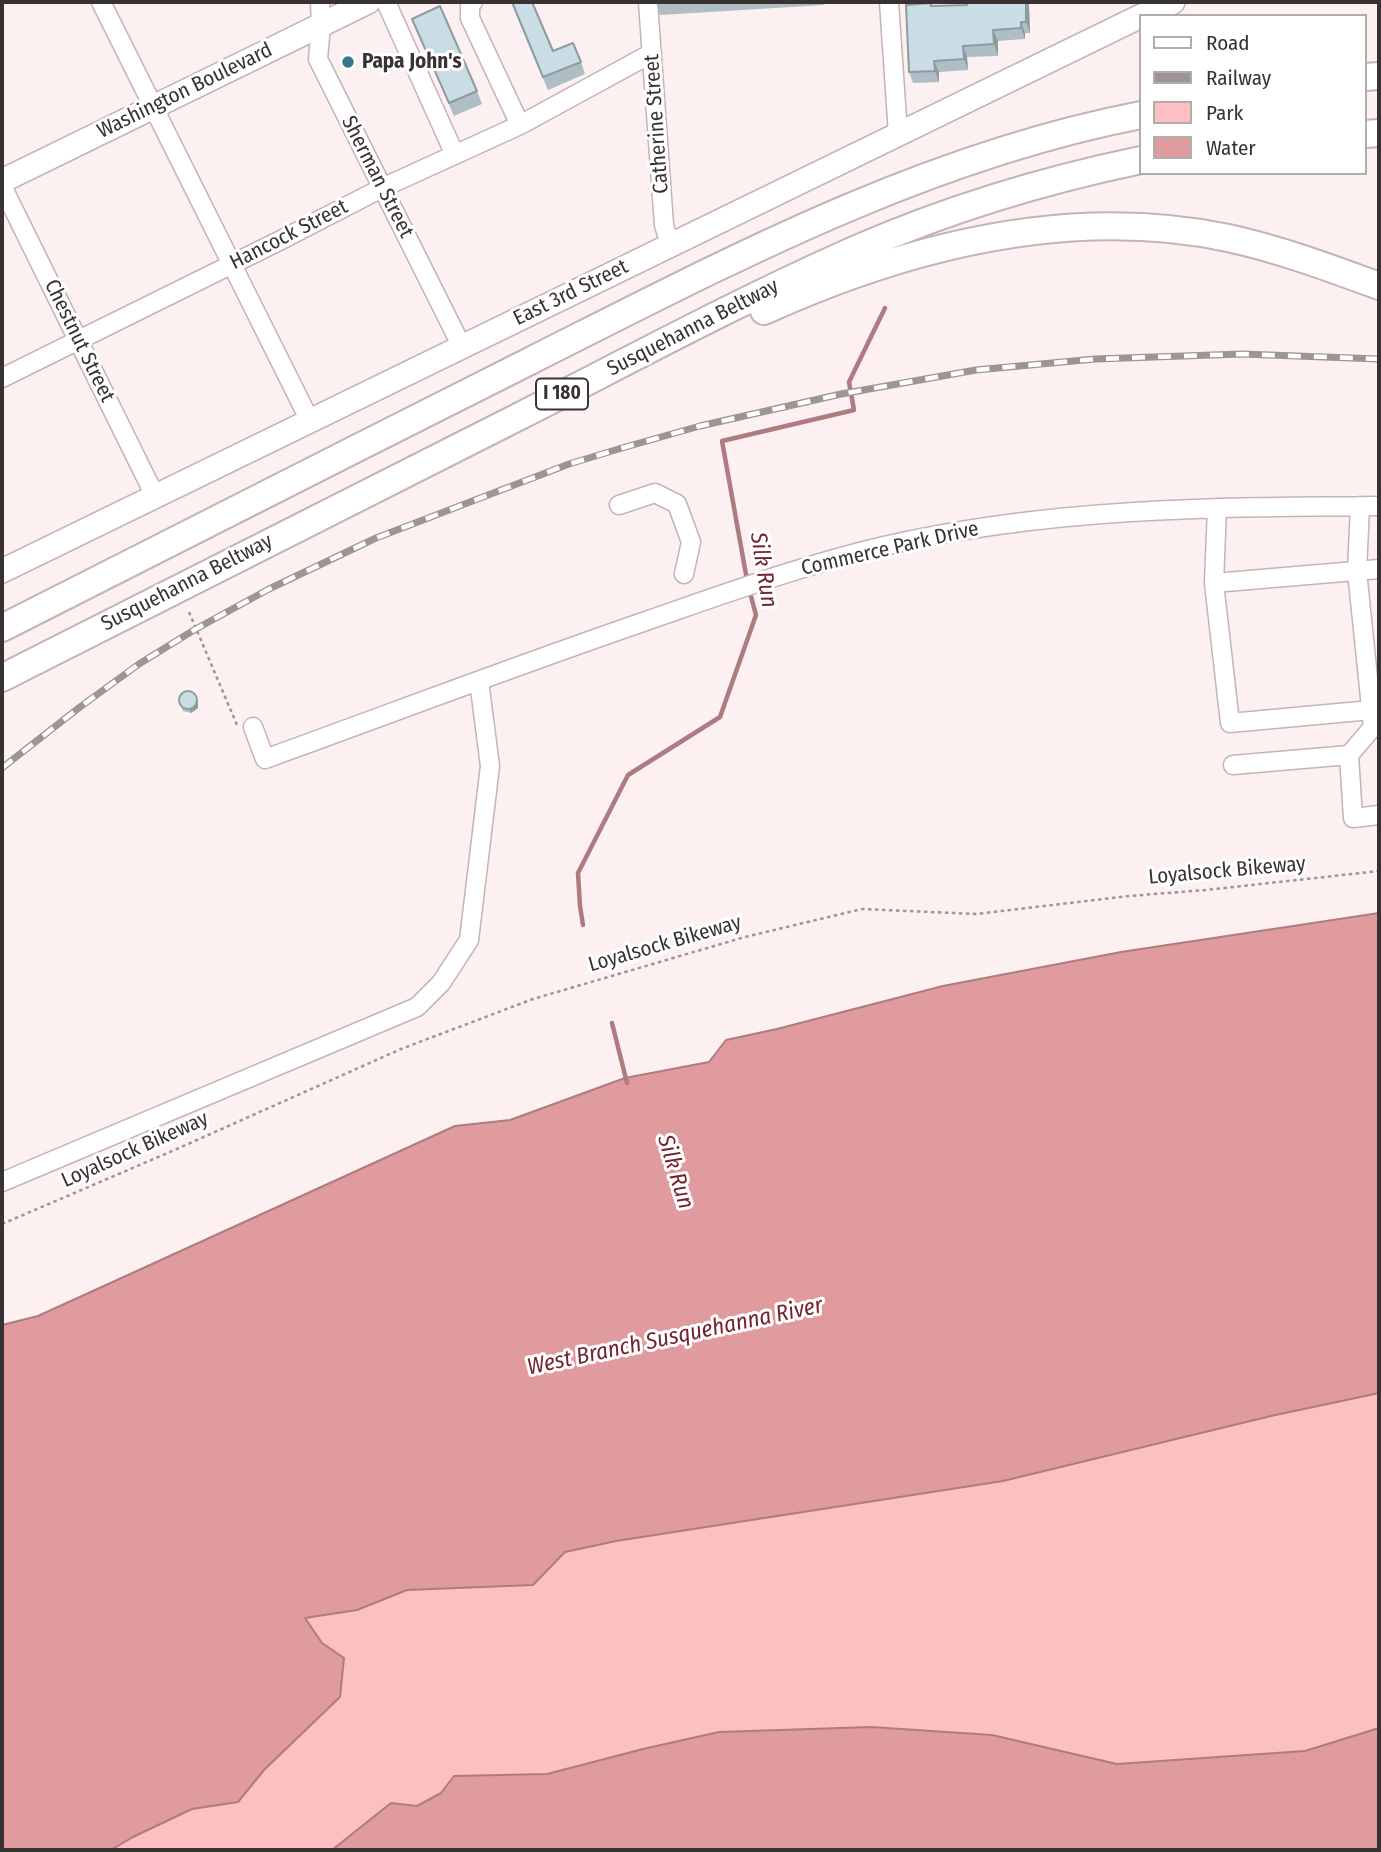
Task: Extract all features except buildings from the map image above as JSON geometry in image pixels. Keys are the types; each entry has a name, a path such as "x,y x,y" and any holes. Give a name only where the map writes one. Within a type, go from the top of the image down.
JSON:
{"highway":[{"name":"Susquehanna Beltway","path":"2,628 720,265 845,208 982,156 1140,113"},
{"name":"Susquehanna Beltway","path":"2,678 698,325 860,248 994,198 1140,160"},
{"path":"499,426 640,368 774,306 845,278 925,253 992,237 1083,226 1175,229 1262,246 1379,286"}],"main road":[{"name":"Washington Boulevard","path":"2,183 368,2"},
{"name":"East 3rd Street","path":"1146,14 1173,2"},
{"name":"East 3rd Street","path":"2,571 1140,17"}],"street":[{"path":"101,2 310,421"},
{"name":"Sherman Street","path":"320,2 318,59 462,347"},
{"path":"386,2 455,155"},
{"path":"472,2 470,19 520,124"},
{"name":"Catherine Street","path":"648,2 664,225 670,245"},
{"path":"889,2 898,134"},
{"name":"Hancock Street","path":"2,378 382,188 520,124 652,53"},
{"name":"Chestnut Street","path":"2,183 155,496"},
{"path":"619,505 654,493 677,504 691,542 684,574"},
{"path":"1360,506 1357,571 1373,679 1374,722 1349,755 1353,818 1379,814"},
{"name":"Commerce Park Drive","path":"246,730 265,759 764,581 883,547 968,530 1097,513 1379,506"},
{"path":"1217,508 1214,583 1230,723 1374,722"},
{"path":"1214,583 1379,569"},
{"path":"2,1182 417,1007 441,983 469,940 471,926 490,766 479,681"},
{"path":"1233,765 1349,755"}],"path":[{"path":"190,612 246,730"},
{"name":"Loyalsock Bikeway","path":"2,1224 401,1049 497,1012 533,999 758,934 862,909 976,914 1379,872"}],"green space":[{"path":"1379,1393 1379,1728 1305,1751 1117,1764 992,1735 643,1749 547,1774 454,1776 441,1793 417,1806 391,1804 332,1850 111,1850 192,1809 238,1802 344,1658 322,1643 304,1618 357,1610 407,1590 533,1585 565,1552 616,1541 1003,1481 1271,1416"}],"water":[{"name":"West Branch Susquehanna River","path":"1379,913 1379,1393 1271,1416 1003,1481 616,1541 565,1552 533,1585 407,1590 357,1610 305,1618 322,1643 344,1658 340,1697 264,1770 238,1802 192,1809 111,1850 2,1850 2,1325 38,1316 455,1126 510,1120 625,1078 709,1062 726,1040 943,986 1121,952"},
{"path":"871,1727 992,1735 1117,1764 1305,1751 1379,1728 1379,1850 332,1850 391,1803 417,1806 441,1793 454,1776 547,1774 719,1732"}],"waterway":[{"name":"Silk Run","path":"747,580 722,441 854,410 849,382 885,308"},
{"name":"Silk Run","path":"583,925 578,873 628,775 720,717 756,615 749,589"},
{"name":"Silk Run","path":"612,1023 627,1083"}],"railway":[{"path":"2,768 139,664 269,589 376,538 569,464 622,448 700,426 841,394 976,370 1095,359 1242,354 1379,359"}],"place":[{"name":"Papa John's","path":"348,62"}]}
